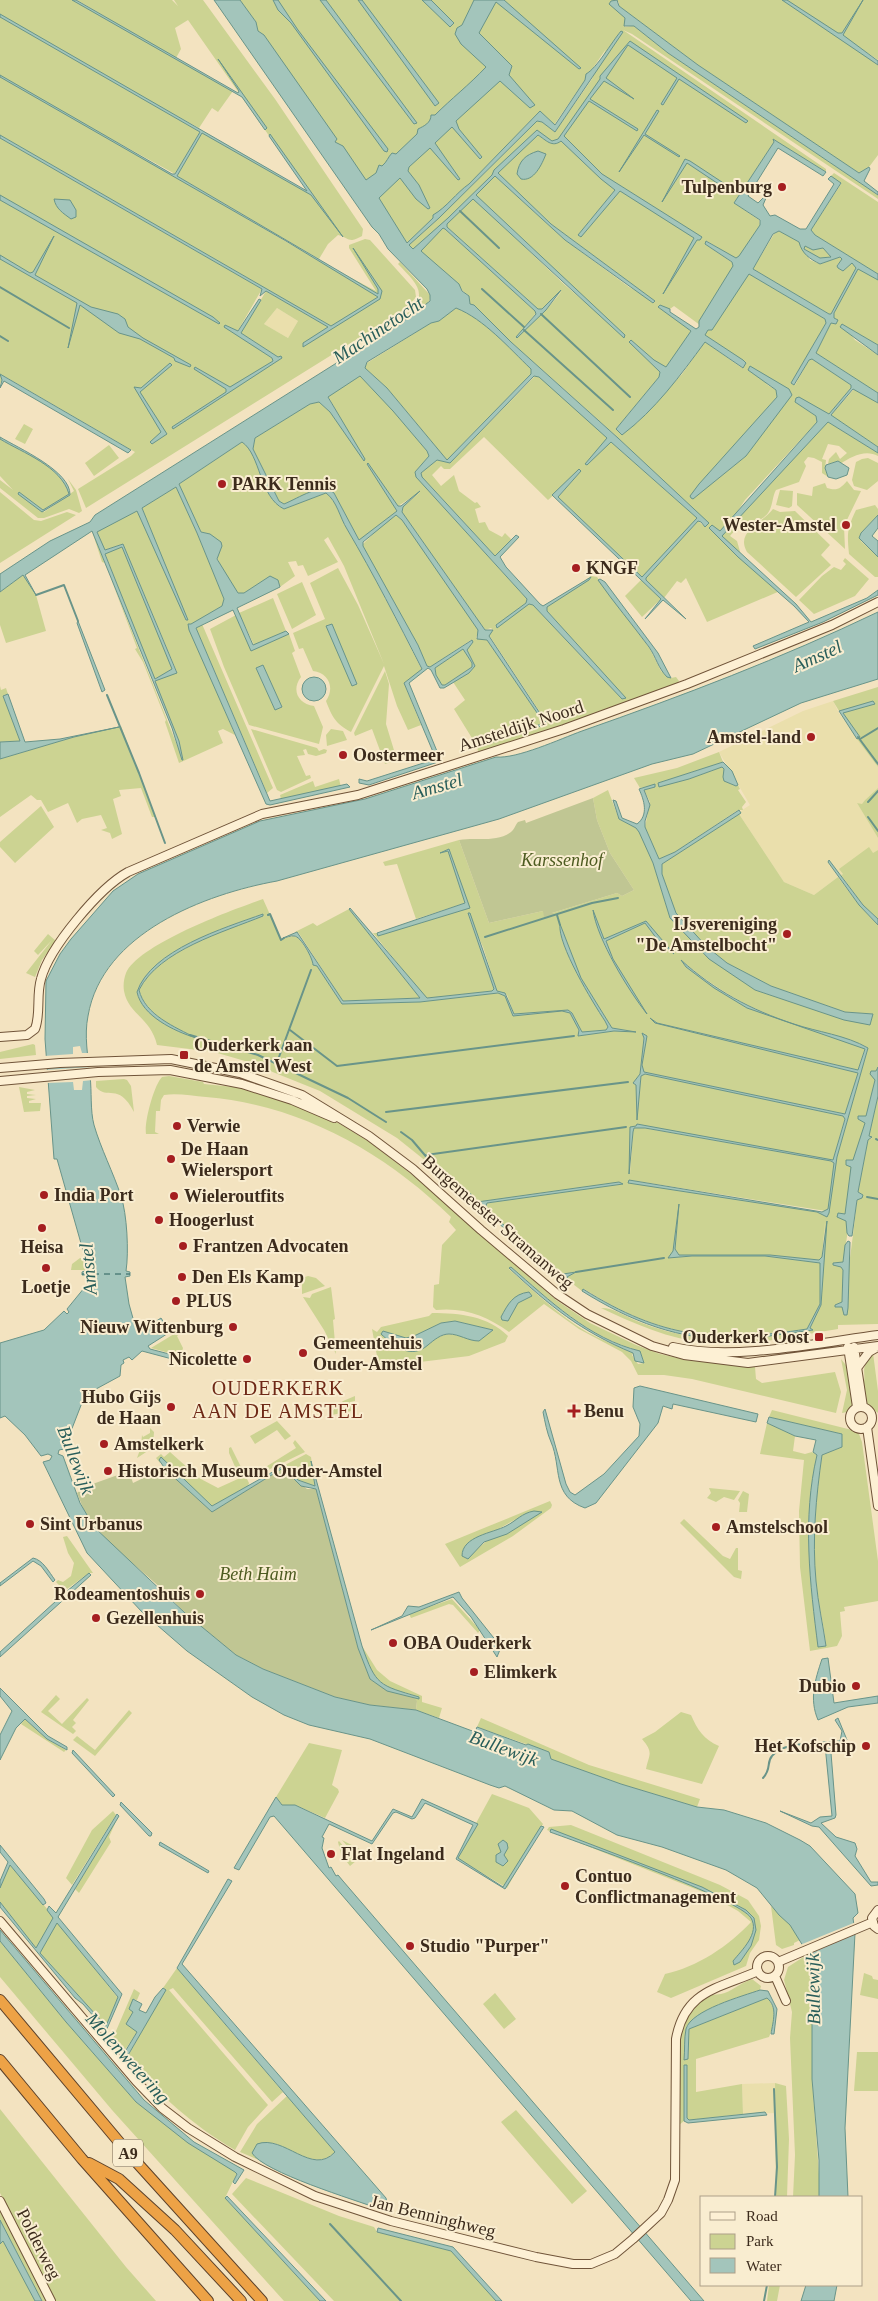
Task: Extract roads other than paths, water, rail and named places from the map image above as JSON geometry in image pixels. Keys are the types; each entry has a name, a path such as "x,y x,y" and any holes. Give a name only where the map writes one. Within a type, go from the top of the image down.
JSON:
{"highway":[{"name":"A9","path":"0,2000 124,2148 262,2301"},
{"name":"A9","path":"0,2060 82,2158 208,2301"},
{"name":"A9","path":"82,2158 119,2179 175,2230 241,2301"}],"street":[{"name":"Amsteldijk Noord","path":"0,1037 27,1034 35,1030 40,982 50,958 108,885 128,872 262,814 358,795 564,729 687,684 832,625 878,602"},
{"name":"Burgemeester Stramanweg","path":"0,1068 37,1064 171,1058 240,1073 302,1095 350,1124 413,1169 481,1230 562,1298 587,1314 652,1346 684,1354 748,1363 878,1347"},
{"name":"Burgemeester Stramanweg","path":"0,1081 38,1076 160,1069 216,1078 278,1095 350,1124"},
{"name":"Burgemeester Stramanweg","path":"630,1335 682,1348 726,1352 878,1335"},
{"path":"850,1338 860,1407"},
{"path":"857,1368 869,1352 878,1347"},
{"path":"851,1350 857,1368 860,1407"},
{"path":"867,1428 858,1429 850,1423 850,1414 860,1407 868,1409 872,1415 872,1420 867,1428 878,1506"},
{"path":"878,1910 873,1915 873,1922 878,1930"},
{"name":"Jan Benninghweg","path":"0,1921 136,2081 162,2108 188,2128 235,2157 315,2196 354,2211 555,2262 574,2264 591,2264 615,2254 660,2213 668,2200 675,2180 676,2039 679,2021 685,2010 696,1999 758,1971"},
{"path":"778,1962 873,1922"},
{"path":"764,1956 772,1956 778,1962 779,1969 775,1976 765,1978 758,1971 757,1964 764,1956"},
{"path":"775,1976 786,2001"},
{"name":"Polderweg","path":"0,2201 51,2301"}],"water":[{"path":"72,0 76,0 238,93 239,91 218,59 267,128 265,130 242,97"},
{"path":"214,0 240,0 256,22 258,31 264,35 337,139 335,142 343,146 366,180 376,173 379,165 382,166 392,153 396,154 417,134 418,129 428,122 431,115 435,115 486,67 461,44 455,34 457,28 462,25 474,0 504,0 581,68 579,69 496,2 479,33 512,66 509,75 535,105 530,108 500,81 456,121 459,129 482,157 480,159 452,127 435,143 460,179 458,180 430,148 409,167 408,171 419,185 430,208 428,209 416,199 400,178 379,198 407,243 433,218 433,215 469,184 540,111 555,125 585,80 586,74 599,61 621,31 623,32 555,132 542,122 537,121 409,245 413,249 448,218 492,175 494,170 537,130 552,141 558,139 600,79 600,76 630,41 748,121 746,123 679,79 663,105 661,104 677,78 628,45 606,78 634,99 604,81 590,99 638,129 637,131 589,101 564,136 602,174 702,237 700,240 697,240 663,294 694,238 620,191 581,237 578,235 615,190 561,141 555,144 546,141 538,135 498,173 551,224 655,301 653,303 565,240 495,176 476,195 625,335 624,338 473,199 447,224 447,227 538,309 542,309 561,290 546,310 517,338 536,314 535,311 445,229 443,228 421,251 459,284 462,291 469,296 470,304 474,305 511,342 709,523 705,527 698,521 646,578 686,619 663,600 645,619 661,599 552,495 579,469 581,471 558,497 642,577 697,518 611,442 587,465 585,464 607,438 539,377 534,376 450,463 437,460 421,473 422,477 495,556 516,535 519,537 500,557 506,567 543,606 591,577 547,607 547,611 626,698 622,699 533,605 529,604 497,628 496,625 526,603 527,599 416,477 415,472 429,456 427,451 360,376 328,397 365,459 364,461 330,412 319,402 310,404 255,438 253,449 279,501 284,504 316,490 329,490 334,493 359,540 397,511 368,463 398,506 401,506 420,491 403,507 402,512 485,630 493,630 489,636 547,724 484,745 544,723 487,640 477,639 478,630 402,520 396,515 363,542 363,546 418,645 427,666 430,667 472,640 473,642 467,650 475,666 469,673 444,688 440,688 431,670 428,668 409,683 441,761 369,785 359,783 359,779 367,781 436,759 404,683 422,669 333,500 326,493 284,509 270,495 253,456 242,442 179,484 201,532 210,534 221,542 222,546 217,559 238,593 244,593 270,576 278,580 280,587 237,608 253,645 286,631 289,634 251,651 233,610 196,628 270,801 347,784 350,787 270,805 266,804 189,630 188,624 222,606 224,599 176,487 142,508 188,620 186,620 137,511 97,532 105,550 123,544 177,673 155,681 179,741 183,760 172,728 92,531 25,575 36,595 23,575 0,592 0,574 50,541 90,522 95,515 408,318 430,301 427,289 388,249 379,234 372,227","holes":["456,308 476,319 496,335 531,369 531,374 447,460 387,388 365,368 367,362 431,323 439,321","122,547 172,669 155,679 105,554","463,649 472,663 472,667 445,685 442,685 436,675 435,668"]},
{"path":"273,0 278,0 298,30 388,149 387,152 384,151 291,23 278,10"},
{"path":"320,0 326,0 417,123 414,124"},
{"path":"358,0 362,0 439,103 435,106"},
{"path":"422,0 431,0 454,23 450,27"},
{"path":"617,0 619,6 698,65 859,173 869,167 870,169 864,181 878,192 878,195 668,53 634,26 624,26 625,18 609,4 611,1"},
{"path":"782,0 787,0 838,33 842,33 863,0 843,35 878,61 878,65"},
{"path":"0,14 307,191 269,136 270,134 343,237 311,195 202,133 177,176 378,294 378,289 353,248 382,291 380,299 303,347 303,343 328,327 266,291 260,296 262,289 0,138 0,135 331,326 378,297 286,241 0,77 0,75 172,174 175,174 200,132 0,17"},
{"path":"657,110 659,111 645,134 680,156 644,135 619,172"},
{"path":"773,139 826,172 823,176 778,148 748,196 758,203 764,197 766,198 763,205 770,216 775,215 800,229 806,229 834,184 828,179 831,176 841,183 811,230 815,235 878,274 878,280 858,269 834,313 834,318 838,320 836,324 831,323 816,353 878,393 878,403 853,389 831,415 878,447 878,453 828,422 722,536 796,604 811,622 867,598 878,590 878,595 823,622 755,649 753,646 809,622 709,528 712,525 720,531 817,422 816,416 795,402 796,398 799,397 829,414 851,388 851,385 812,359 809,360 794,385 791,383 826,323 825,319 749,274 712,330 708,330 705,335 743,360 746,363 743,368 705,342 676,380 645,415 622,435 616,429 659,377 660,372 629,342 631,340 654,360 666,367 691,331 658,307 660,305 670,309 670,312 696,329 699,327 699,321 733,266 732,262 705,244 706,241 736,258 739,256 760,225 760,220 734,203 774,142","holes":["779,231 799,242 807,256 820,264 840,257 842,259 837,266 838,268 843,271 852,263 856,268 831,314 753,269 773,234","805,246 813,250 823,248 831,257 820,258 804,249"]},
{"path":"538,151 546,154 540,167 530,178 521,179 517,174 519,165 530,154"},
{"path":"685,159 731,188 729,191 687,163 662,202"},
{"path":"0,195 213,317 220,323 0,200"},
{"path":"54,199 70,200 76,210 76,217 71,219 63,213 56,205"},
{"path":"54,236 35,275 91,307 118,314 125,319 128,327 143,338 191,365 190,367 175,361 174,358 140,339 119,333 80,305 68,348 77,303 0,259 0,255 30,273 33,272"},
{"path":"259,299 261,300 241,333 282,358 173,429 172,427 226,392 226,389 194,369 195,367 230,387 273,361 272,358 224,327 225,325 238,331"},
{"path":"842,324 878,345 878,355 840,327"},
{"path":"170,363 172,365 140,392 167,434 152,444 150,442 161,432 134,387 141,388"},
{"path":"750,366 789,389 792,395 746,456 693,499 690,496 699,484 777,397 776,390 748,370"},
{"path":"0,374 131,450 128,453 4,381 0,388 2,380"},
{"path":"0,437 53,469 68,486 70,495 42,512 18,494 19,492 43,510 69,494 65,484 50,468 0,439"},
{"path":"838,461 849,468 847,475 836,479 828,477 826,465"},
{"path":"878,515 878,528 872,536 878,541 878,557 859,538 861,533"},
{"path":"600,579 605,582 658,653 671,678 664,674 649,647 604,589 598,580"},
{"path":"878,612 878,679 801,703 693,754 652,764 499,819 219,896 161,922 135,940 113,962 97,987 87,1023 93,1119 118,1187 125,1213 127,1233 126,1271 130,1272 130,1276 125,1277 129,1304 136,1329 141,1331 161,1318 170,1332 148,1346 150,1349 173,1355 172,1359 142,1351 132,1360 129,1357 123,1360 124,1363 121,1365 120,1376 85,1395 64,1449 59,1450 58,1454 63,1456 80,1503 94,1527 185,1613 236,1655 263,1669 335,1697 370,1705 416,1710 475,1732 477,1727 549,1752 551,1759 621,1784 697,1807 724,1810 766,1823 810,1846 855,1894 858,1913 853,1918 855,1933 845,2128 848,2196 819,2196 819,2160 812,2079 812,1980 808,1954 790,1925 779,1915 757,1888 726,1870 662,1847 617,1835 572,1811 554,1810 505,1786 499,1788 370,1739 309,1725 284,1715 252,1697 187,1651 142,1612 87,1553 43,1462 50,1460 52,1456 48,1454 41,1456 25,1435 5,1416 0,1418 0,1343 44,1330 64,1311 67,1314 69,1312 67,1309 89,1282 89,1275 82,1275 82,1272 90,1269 86,1261 57,1159 54,1159 45,1039 46,981 60,954 71,939 113,891 138,874 260,821 365,799 496,757 515,755 539,748 732,676"},
{"path":"78,621 105,690 102,692 77,623"},
{"path":"332,624 357,684 352,686 326,626"},
{"path":"263,665 282,707 275,710 256,668"},
{"path":"314,677 319,678 325,684 325,694 319,700 314,701 309,700 303,694 302,689 303,684 309,678"},
{"path":"8,694 25,742 60,739 119,727 74,737 0,759 0,742 20,741 3,696"},
{"path":"873,701 875,704 843,713 860,737 857,739 839,711"},
{"path":"723,762 732,771 738,785 736,786 724,781 724,769 722,767 659,787 658,783"},
{"path":"655,784 655,787 644,790 650,805 645,827 659,859 675,852 739,810 741,813 662,864 662,874 676,913 706,946 727,963 771,986 845,1012 873,1014 870,1025 844,1020 755,990 709,959 670,918 653,863 639,832 636,828 619,819 613,800 616,801 622,818 637,824 644,812 644,803 639,789"},
{"path":"449,849 470,908 378,936 377,933 465,903 448,851 440,853"},
{"path":"829,860 863,905 878,919 878,925 859,905 828,862"},
{"path":"350,908 427,998 492,991 494,989 468,913 470,913 497,991 505,993 514,1014 568,1010 572,1013 582,1032 606,1030 608,1027 605,1021 570,959 564,945 560,924 581,978 612,1028 636,1032 614,1031 578,1036 579,1030 570,1013 562,1011 513,1016 505,996 498,993 420,1002 342,1004 317,966 313,965 309,953 300,940 293,936 283,938 297,932 343,1001 420,998"},
{"path":"593,910 604,939 646,921 674,954 657,939 645,923 606,941 613,959 647,1014 614,964 600,935"},
{"path":"263,914 263,916 212,936 177,953 148,976 139,990 142,999 154,1013 170,1025 196,1038 169,1027 145,1008 137,992 145,977 157,964 191,942"},
{"path":"681,960 720,990 748,1006 803,1027 850,1040 868,1048 837,1157 827,1217 817,1212 628,1183 629,1180 822,1212 828,1209 834,1163 831,1161 645,1128 634,1128 629,1174 630,1127 637,1124 833,1160 845,1119 843,1116 645,1074 641,1076 637,1120 636,1085 633,1083 640,1074 644,1038 642,1033 647,1036 642,1065 644,1072 845,1114 858,1073 655,1023 650,1018 657,1023 858,1070 865,1049 747,1008 714,988 686,967"},
{"path":"878,1067 878,1096 869,1136 872,1137 868,1140 858,1192 863,1195 862,1198 857,1200 852,1236 849,1236 846,1221 837,1217 838,1213 845,1214 851,1167 846,1165 846,1160 853,1160 865,1123 858,1119 858,1116 866,1116 875,1080 870,1074 871,1071 876,1071"},
{"path":"619,1182 623,1184 487,1203 486,1206 491,1212 489,1213 477,1202"},
{"path":"679,1204 675,1249 679,1255 770,1255 819,1260 822,1257 827,1221 821,1305 810,1328 813,1330 737,1339 695,1337 676,1333 637,1320 582,1291 583,1289 612,1306 639,1318 691,1333 717,1336 745,1336 807,1329 820,1304 820,1263 765,1256 692,1256 668,1258 673,1251"},
{"path":"498,1220 563,1274 576,1272 567,1277 573,1284 556,1273 497,1222"},
{"path":"848,1241 850,1242 848,1308 847,1315 844,1315 842,1307 835,1307 835,1305 842,1302 843,1270 841,1267 833,1265 833,1263 843,1262 845,1245"},
{"path":"511,1267 555,1305 587,1328 621,1345 640,1351 644,1363 635,1361 633,1353 597,1336 552,1306 509,1268"},
{"path":"529,1292 532,1296 518,1303 508,1321 502,1320 501,1317 512,1300 523,1293"},
{"path":"455,1321 493,1330 479,1341 453,1334 443,1335 422,1349 415,1351 403,1350 397,1347 381,1334 383,1331 406,1338 441,1323"},
{"path":"640,1386 758,1414 756,1422 673,1404 672,1409 663,1406 658,1423 596,1503 585,1508 574,1503 567,1496 559,1480 554,1452 543,1412 545,1409 566,1484 570,1492 575,1495 604,1474 639,1436 640,1424 633,1407 634,1388"},
{"path":"769,1417 842,1434 842,1447 822,1455 816,1502 816,1581 826,1646 818,1647 810,1575 810,1503 817,1455 813,1452 816,1440 795,1436 767,1423"},
{"path":"161,1457 212,1506 285,1465 298,1480 315,1486 311,1461 362,1646 371,1669 376,1677 387,1686 419,1697 419,1699 387,1691 370,1679 358,1648 316,1489 301,1486 283,1468 212,1512 166,1470 159,1460"},
{"path":"534,1511 542,1512 507,1534 484,1542 468,1559 462,1556 463,1549 472,1540 506,1526 523,1515"},
{"path":"33,1558 40,1561 46,1567 55,1580 53,1582 41,1566 33,1561 0,1586 0,1583"},
{"path":"89,1573 91,1575 0,1657 0,1652"},
{"path":"459,1592 501,1647 497,1657 471,1617 453,1597 371,1630 402,1616 408,1606 419,1607"},
{"path":"828,1658 834,1703 878,1696 878,1703 848,1707 818,1720 814,1705 814,1690 822,1659"},
{"path":"0,1688 48,1736 67,1747 67,1750 47,1739 25,1719 16,1728 0,1760 0,1735 12,1711 0,1696"},
{"path":"838,1718 847,1740 834,1746 831,1753 836,1815 835,1818 821,1823 836,1837 855,1843 857,1849 855,1856 871,1882 878,1882 878,1885 871,1886 819,1827 812,1826 780,1811 811,1823 820,1817 832,1816 825,1745 822,1742 840,1741 842,1731 835,1720"},
{"path":"73,1750 115,1795 113,1797 72,1753"},
{"path":"276,1797 282,1805 295,1805 372,1841 393,1809 412,1817 422,1799 478,1824 458,1858 503,1887 541,1826 544,1827 505,1889 456,1859 473,1825 425,1803 415,1818 412,1819 396,1812 393,1813 372,1844 329,1824 322,1837 324,1838 322,1848 329,1868 331,1867 336,1876 338,1875 704,2301 691,2301 274,1816 270,1817 239,1870 234,1868"},
{"path":"121,1802 152,1833 151,1836 120,1805"},
{"path":"117,1814 119,1816 58,1917 122,1994 106,2031 83,2004 75,1998 0,1907 0,1902 36,1948 53,1918 47,1910 49,1906 56,1913","holes":["57,1923 118,1997 106,2026 40,1953"]},
{"path":"551,1829 702,1887 746,1910 754,1918 756,1930 751,1946 740,1962 734,1965 733,1961 749,1941 753,1930 751,1918 740,1909 658,1872 550,1832"},
{"path":"503,1840 507,1843 508,1848 504,1855 508,1861 503,1866 496,1862 496,1855 501,1852 498,1844"},
{"path":"160,1842 209,1871 208,1873 159,1845"},
{"path":"0,1845 46,1903 43,1905 10,1865 0,1888 0,1881 8,1862 0,1852"},
{"path":"228,1879 232,1881 182,1964 386,2198 387,2203 380,2209 291,2177 260,2160 252,2153 257,2144 267,2142 307,2158 317,2160 326,2158 335,2152 177,1968"},
{"path":"0,1930 144,2100 194,2142 244,2170 235,2184 233,2182 237,2174 235,2172 188,2143 136,2102 66,2022 0,1941"},
{"path":"163,1988 166,1990 127,2057 114,2042 114,2039 126,2050 137,2032 126,2024 133,2012 129,2009 133,1999 142,2004 139,2010 146,2013 155,1997"},
{"path":"760,1990 768,1991 777,2009 774,2034 771,2034 774,2010 767,1998 689,2029 688,2059 684,2060 685,2033 690,2022 707,2010"},
{"path":"684,2065 687,2065 687,2118 689,2120 765,2112 767,2115 688,2123 684,2121"},
{"path":"227,2196 326,2301 320,2301 225,2198"},
{"path":"0,2220 42,2301 35,2301 3,2241 0,2244"},
{"path":"378,2228 453,2247 502,2301 496,2301 451,2251 377,2232"},
{"path":"806,2286 837,2286 834,2301 801,2301"}],"waterway":[{"path":"460,211 499,248"},
{"path":"0,287 69,328"},
{"path":"482,289 524,327"},
{"path":"541,314 630,397"},
{"path":"524,330 613,410"},
{"path":"0,336 8,341"},
{"path":"36,595 64,585 78,621"},
{"path":"107,695 165,843"},
{"path":"860,739 878,728"},
{"path":"858,737 878,764"},
{"path":"868,802 878,791"},
{"path":"868,817 878,831"},
{"path":"485,937 592,903 618,898"},
{"path":"268,915 270,914 281,940 284,938"},
{"path":"557,915 560,925"},
{"path":"279,1057 311,970"},
{"path":"290,1030 337,1066 574,1036"},
{"path":"190,1035 258,1055 348,1098 386,1122"},
{"path":"386,1112 628,1082"},
{"path":"426,1155 626,1127"},
{"path":"401,1132 412,1140 429,1160 471,1195"},
{"path":"867,1197 878,1199"},
{"path":"576,1272 664,1258"},
{"path":"763,1778 770,1759 776,1752 789,1746 823,1743"},
{"path":"774,2089 777,2167 775,2196"},
{"path":"330,2224 401,2301"},
{"path":"764,2301 767,2286"}],"place":[{"name":"Tulpenburg","path":"782,187"},
{"name":"PARK Tennis","path":"222,484"},
{"name":"Wester-Amstel","path":"846,525"},
{"name":"KNGF","path":"576,568"},
{"name":"Amstel-land","path":"811,737"},
{"name":"Oostermeer","path":"343,755"},
{"name":"IJsvereniging \"De Amstelbocht\"","path":"787,934"},
{"name":"Ouderkerk aan de Amstel West","path":"184,1055"},
{"name":"Verwie","path":"177,1126"},
{"name":"De Haan Wielersport","path":"171,1159"},
{"name":"India Port","path":"44,1195"},
{"name":"Wieleroutfits","path":"174,1196"},
{"name":"Hoogerlust","path":"159,1220"},
{"name":"Heisa","path":"42,1228"},
{"name":"Frantzen Advocaten","path":"183,1246"},
{"name":"Loetje","path":"46,1268"},
{"name":"Den Els Kamp","path":"182,1277"},
{"name":"PLUS","path":"176,1301"},
{"name":"Nieuw Wittenburg","path":"233,1327"},
{"name":"Ouderkerk Oost","path":"819,1337"},
{"name":"Gemeentehuis Ouder-Amstel","path":"303,1353"},
{"name":"Nicolette","path":"247,1359"},
{"name":"Hubo Gijs de Haan","path":"171,1407"},
{"name":"Benu","path":"574,1411"},
{"name":"Amstelkerk","path":"104,1444"},
{"name":"Historisch Museum Ouder-Amstel","path":"108,1471"},
{"name":"Sint Urbanus","path":"30,1524"},
{"name":"Amstelschool","path":"716,1527"},
{"name":"Rodeamentoshuis","path":"200,1594"},
{"name":"Gezellenhuis","path":"96,1618"},
{"name":"OBA Ouderkerk","path":"393,1643"},
{"name":"Elimkerk","path":"474,1672"},
{"name":"Dubio","path":"856,1686"},
{"name":"Het Kofschip","path":"866,1746"},
{"name":"Flat Ingeland","path":"331,1854"},
{"name":"Contuo Conflictmanagement","path":"565,1886"},
{"name":"Studio \"Purper\"","path":"410,1946"}],"district":[{"name":"OUDERKERK AAN DE AMSTEL","path":"278,1400"}],"water label":[{"name":"Machinetocht","path":"378,330"},
{"name":"Amstel","path":"817,656"},
{"name":"Amstel","path":"437,786"},
{"name":"Amstel","path":"88,1269"},
{"name":"Bullewijk","path":"76,1460"},
{"name":"Bullewijk","path":"504,1748"},
{"name":"Bullewijk","path":"813,1989"},
{"name":"Molenwetering","path":"128,2058"}],"park label":[{"name":"Karssenhof","path":"562,860"},
{"name":"Beth Haim","path":"258,1574"}]}
